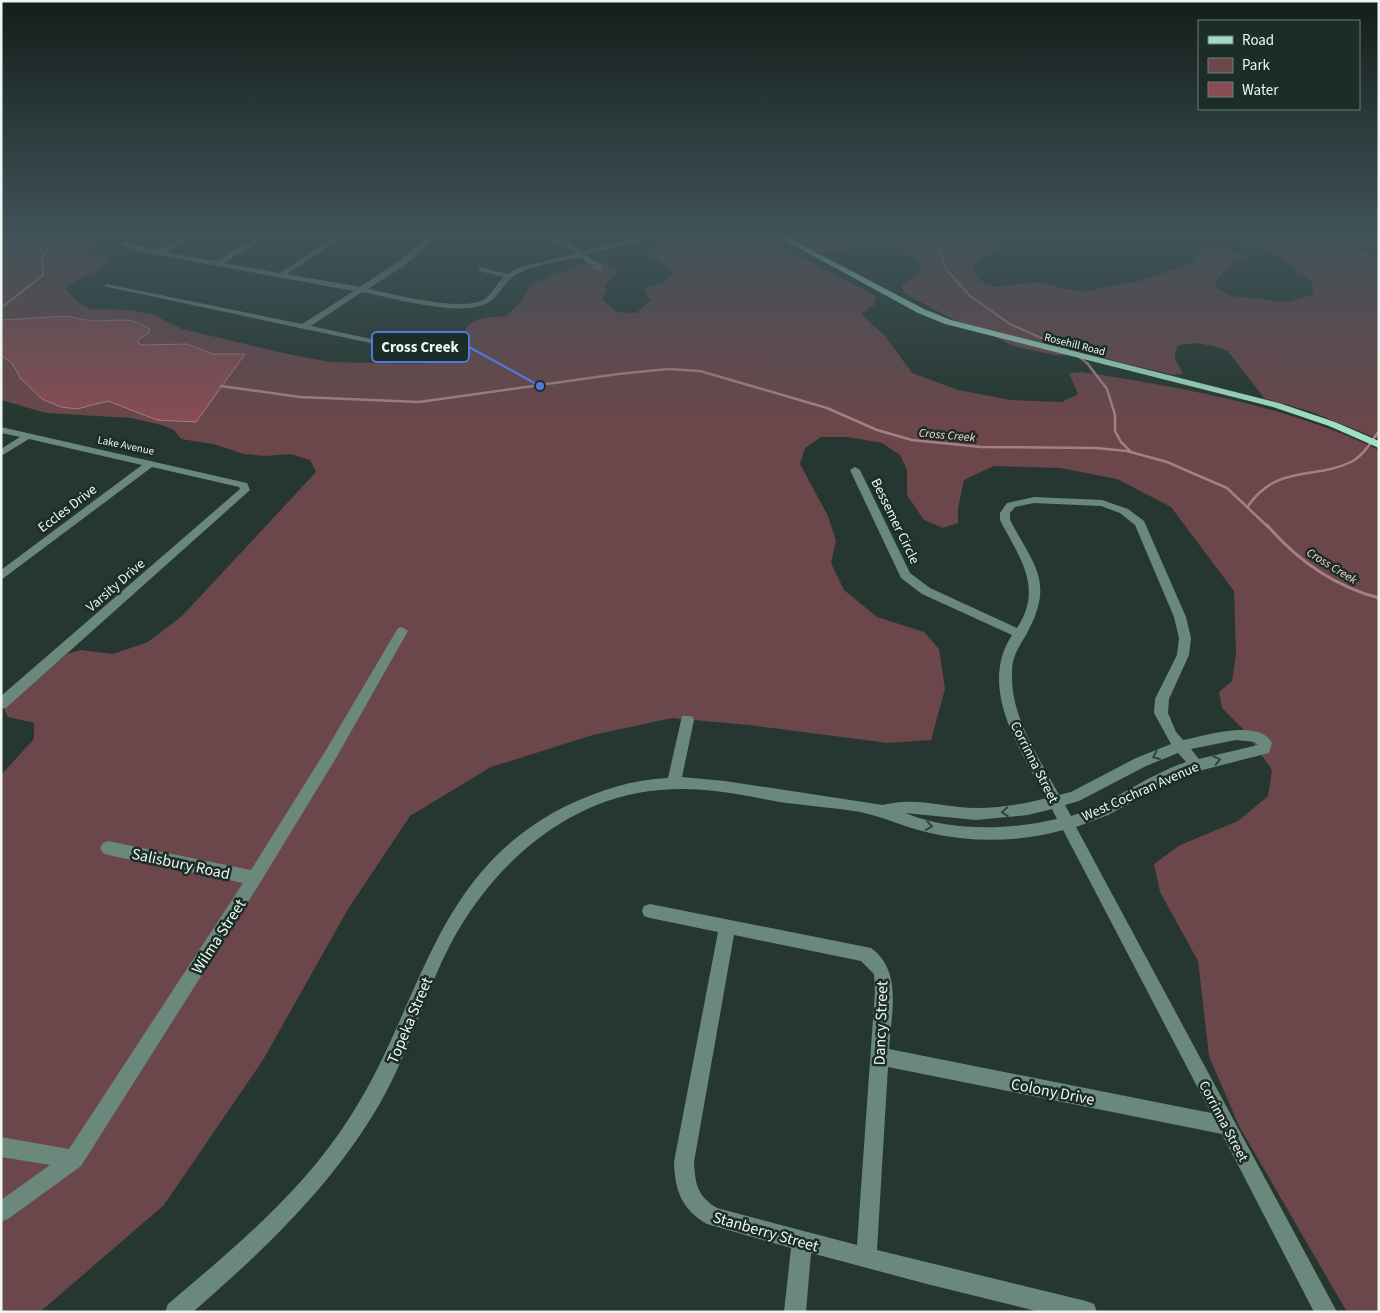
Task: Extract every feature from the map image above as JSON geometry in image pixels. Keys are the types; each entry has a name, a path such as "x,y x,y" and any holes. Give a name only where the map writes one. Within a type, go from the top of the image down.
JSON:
{"main road":[{"name":"Rosehill Road","path":"894,296 922,311 954,324 1276,405 1332,424 1379,445"}],"street":[{"path":"156,296 413,350 426,349"},
{"path":"304,327 351,296"},
{"path":"391,296 440,306 459,307 488,300 491,296"},
{"name":"Lake Avenue","path":"1,430 151,463 243,485 245,488"},
{"path":"1,453 28,436"},
{"name":"Eccles Drive","path":"1,576 151,463"},
{"name":"Bessemer Circle","path":"855,470 902,572 912,582 926,591 1020,634"},
{"name":"Varsity Drive","path":"1,704 7,692 237,500 245,488"},
{"name":"Corrinna Street","path":"1196,764 1164,724 1161,704 1183,655 1185,638 1183,626 1140,523 1129,513 1113,506 1096,502 1028,500 1009,508 1006,520 1027,558 1035,587 1032,612 1010,651 1006,673 1007,697 1017,729 1326,1312"},
{"name":"Wilma Street","path":"1,1212 74,1159 255,878 331,754 402,631"},
{"path":"674,783 687,720"},
{"name":"West Cochran Avenue","path":"674,783 711,785 883,811 918,824 993,833 1024,831 1092,815 1160,779 1196,764 1264,749 1265,744 1258,737 1236,735 1180,746 1141,762 1074,797 1056,803 1006,813 953,812 901,806 883,811"},
{"name":"Topeka Street","path":"176,1312 278,1222 318,1177 348,1138 388,1070 444,936 467,900 499,862 536,832 575,809 618,792 639,787 674,783"},
{"name":"Salisbury Road","path":"108,848 255,878"},
{"name":"Dancy Street","path":"650,911 865,954 879,966 884,983 866,1258"},
{"name":"Stanberry Street","path":"727,927 684,1162 685,1185 696,1205 704,1212 802,1242 1086,1312"},
{"name":"Colony Drive","path":"880,1056 1227,1126"},
{"path":"1,1147 74,1159"},
{"path":"795,1312 802,1242"}],"green space":[{"path":"1,296 73,296 90,309 131,310 152,314 182,329 292,355 331,362 417,364 437,362 465,353 468,345 462,336 470,324 480,319 507,316 524,296 604,296 602,299 617,312 636,313 651,300 648,296 876,296 874,305 861,314 885,336 912,373 958,390 1011,400 1062,402 1078,394 1069,373 1082,372 1234,400 1307,421 1379,450 1379,1312 1347,1312 1239,1126 1209,1056 1198,961 1160,892 1154,864 1180,845 1238,821 1268,796 1272,770 1243,729 1222,708 1219,692 1232,681 1236,654 1234,591 1171,507 1117,479 1060,468 994,466 964,480 958,509 958,523 943,528 924,520 907,495 907,470 900,455 882,443 848,437 821,437 805,448 800,464 828,516 836,541 831,563 844,590 877,617 924,632 939,649 945,689 931,740 888,743 748,725 672,718 593,735 491,767 410,816 348,909 263,1060 164,1205 40,1312 1,1312 1,775 34,739 34,723 8,717 4,709 67,654 81,650 113,654 148,642 182,616 316,472 310,460 290,454 266,456 244,454 213,444 181,439 174,430 131,418 46,413 1,400"},
{"path":"910,296 1234,296 1287,302 1308,296 1379,296 1379,439 1309,411 1264,398 1228,351 1214,346 1196,343 1179,345 1176,349 1175,357 1183,374 1173,375 1079,352 1072,355 1055,355 1013,346 982,330 954,320"}],"water":[{"path":"66,316 93,321 124,320 136,322 150,329 148,334 139,339 138,343 143,345 187,344 213,354 245,354 196,422 157,420 108,401 77,409 61,407 42,399 21,379 12,363 1,356 1,320"}],"waterway":[{"name":"Cross Creek","path":"1,308 16,296"},
{"path":"970,296 1010,324 1068,350"},
{"path":"1078,356 1087,364"},
{"path":"1087,364 1107,389 1115,415 1115,431 1121,442 1131,452"},
{"name":"Cross Creek","path":"221,386 300,397 419,402 618,374 668,369 700,371 827,408 877,430 912,440 981,447 1096,448 1127,451 1167,462 1227,488 1268,527"},
{"path":"1248,506 1259,493 1271,484 1284,478 1323,471 1351,462 1363,452 1379,431"},
{"name":"Cross Creek","path":"1267,525 1291,549 1317,570 1362,593 1379,598"}],"place":[{"name":"Cross Creek","path":"540,386"}]}
